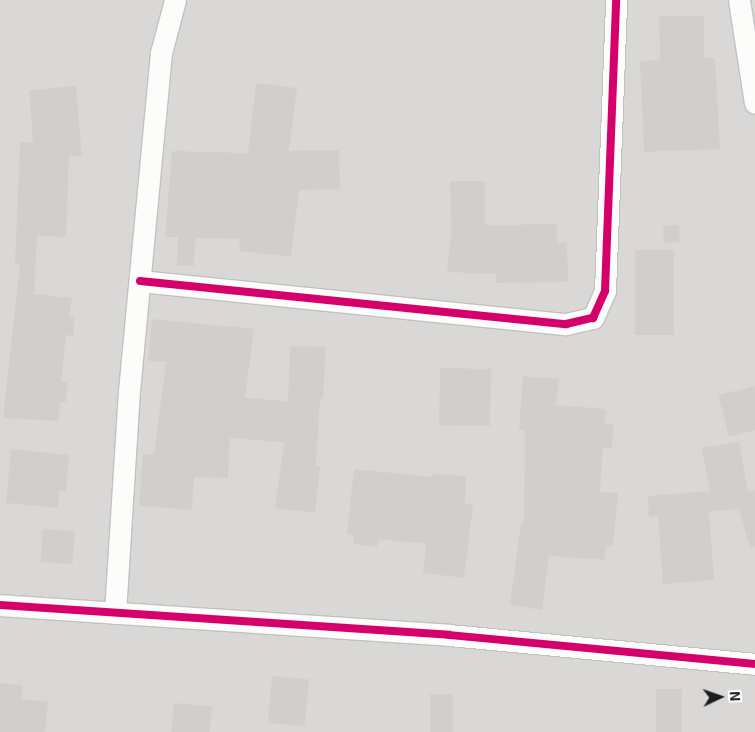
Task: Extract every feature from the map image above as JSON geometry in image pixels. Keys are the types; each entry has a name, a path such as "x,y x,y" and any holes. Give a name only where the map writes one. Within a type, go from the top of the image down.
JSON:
{"street":[{"path":"115,614 140,281 161,53 175,0"},
{"path":"140,281 566,324 593,318 605,291 616,0"},
{"path":"739,0 755,103"},
{"path":"0,605 449,635 755,664"}],"shaded area":[{"path":"0,0 755,0 755,732 0,732"}],"building":[{"path":"659,16 704,16 704,58 715,58 720,149 644,152 640,61 660,60"},
{"path":"256,83 297,88 289,151 339,150 340,189 299,190 291,257 239,251 240,239 195,238 194,266 177,266 178,237 165,237 172,151 248,153"},
{"path":"76,86 82,157 69,155 66,237 37,236 34,294 72,298 69,317 75,317 73,336 66,335 61,382 67,382 66,402 60,402 58,421 3,418 20,264 15,264 20,142 33,142 29,90"},
{"path":"450,181 485,181 485,225 557,224 557,244 567,243 568,282 496,283 496,274 447,272 451,235"},
{"path":"679,225 680,242 664,243 663,226"},
{"path":"635,250 674,250 674,335 635,335"},
{"path":"152,319 254,329 245,398 288,401 290,346 326,347 323,399 320,399 316,466 320,467 315,513 275,508 284,442 230,438 228,478 194,477 192,510 139,506 143,454 154,455 166,362 148,361"},
{"path":"440,368 491,369 490,426 439,425"},
{"path":"523,376 559,379 556,405 606,409 605,424 614,424 612,449 603,448 600,492 618,493 613,546 606,545 605,560 549,556 542,610 510,605 521,523 524,523 525,431 519,430"},
{"path":"755,386 755,430 729,437 718,395"},
{"path":"739,442 748,492 755,490 755,547 750,548 739,509 709,512 714,580 663,584 658,516 649,517 648,496 710,491 702,448"},
{"path":"11,449 69,455 66,491 59,491 58,508 6,503"},
{"path":"354,469 432,477 432,474 466,476 465,504 473,505 464,578 423,573 426,544 378,539 377,547 353,544 354,535 347,534"},
{"path":"43,529 75,531 73,564 41,562"},
{"path":"272,676 309,679 305,726 268,723"},
{"path":"0,683 23,685 21,699 48,702 45,732 0,732"},
{"path":"656,689 682,689 682,732 656,732"},
{"path":"430,694 453,694 453,732 430,732"},
{"path":"174,703 212,706 210,732 171,732"}],"cycle path":[{"path":"140,281 566,324 593,318 605,291 616,0"},
{"path":"0,605 449,635 755,664"}]}
